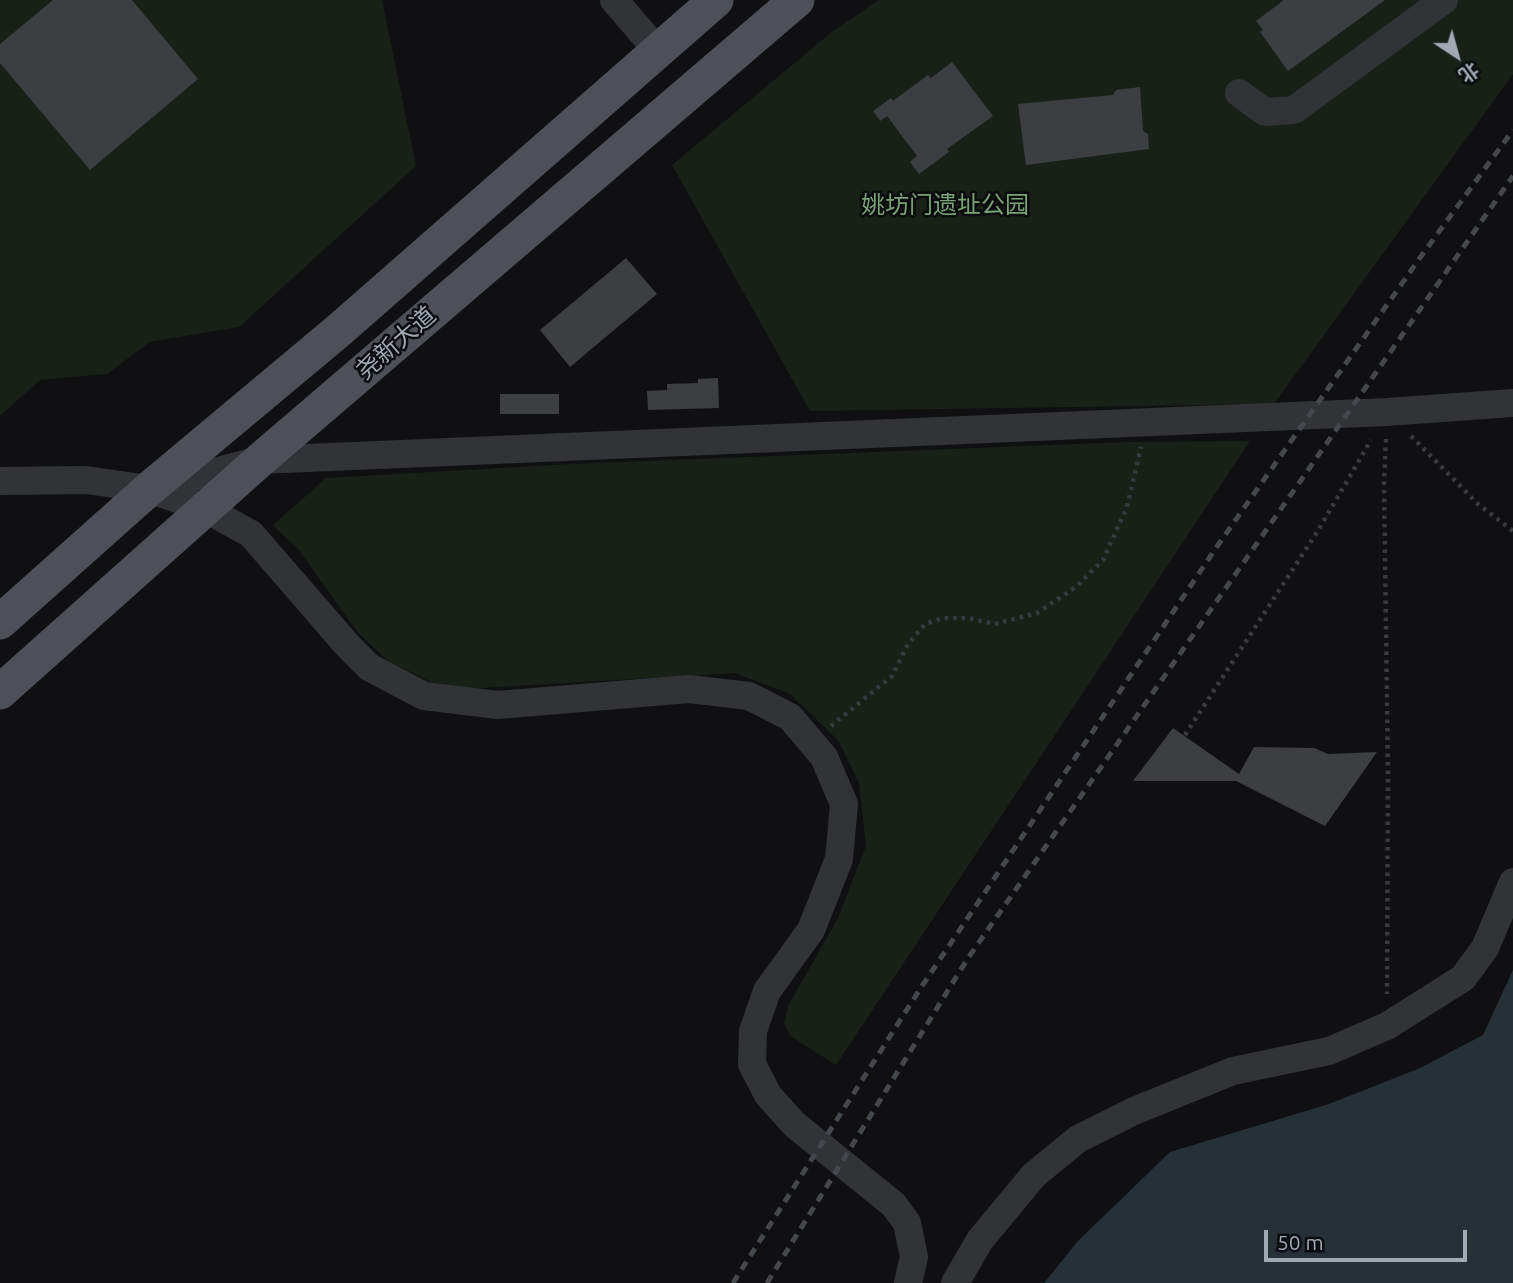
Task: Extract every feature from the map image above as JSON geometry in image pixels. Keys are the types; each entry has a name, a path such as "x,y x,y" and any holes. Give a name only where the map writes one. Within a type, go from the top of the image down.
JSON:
{"main road":[{"name":"尧新大道","path":"0,622 149,489 338,331 716,0"},
{"name":"尧新大道","path":"0,692 260,460 797,0"}],"lane":[{"path":"614,0 658,51"},
{"path":"1239,93 1265,112 1294,110 1444,0"},
{"path":"149,489 260,460 1387,412 1513,403"},
{"path":"0,481 86,480 149,489 206,509 251,534 369,667 425,696 498,705 689,689 749,696 790,717 824,757 844,804 839,859 811,930 766,992 753,1031 752,1064 768,1095 794,1124 894,1205 907,1223 914,1256 908,1283"},
{"path":"955,1283 980,1240 1034,1175 1079,1139 1134,1111 1233,1071 1329,1051 1387,1026 1463,978 1485,948 1513,882"}],"path":[{"path":"1387,412 1478,504 1513,531"},
{"path":"1185,736 1319,529 1387,412"},
{"path":"1387,412 1384,482 1388,775 1387,1026"},
{"path":"811,743 892,676 908,644 925,624 943,618 969,618 995,624 1037,613 1077,586 1103,560 1128,507 1139,464 1144,422"}],"green space":[{"path":"0,0 382,0 416,166 239,327 150,342 107,374 40,380 0,416"},
{"name":"姚坊门遗址公园","path":"879,0 1513,0 1513,74 1274,404 810,411 672,165 833,31"},
{"path":"1250,441 836,1065 790,1036 784,1023 789,1004 838,918 866,846 859,783 838,740 790,694 735,673 465,689 431,682 388,661 358,633 299,550 273,525 326,478 570,464 1127,442"}],"shaded area":[{"path":"1513,970 1513,1283 1044,1283 1078,1241 1170,1152 1329,1104 1420,1068 1483,1035"}],"building":[{"path":"53,0 132,0 198,79 90,170 0,63 0,44"},
{"path":"1284,0 1385,0 1288,71 1260,32 1263,30 1256,21"},
{"path":"952,62 993,116 947,149 949,152 919,174 910,162 917,156 887,116 880,121 873,111 891,98 893,101 928,75 931,78"},
{"path":"1140,87 1143,131 1148,134 1149,149 1026,165 1018,104 1113,95 1116,90"},
{"path":"626,258 657,294 570,367 540,330"},
{"path":"718,378 719,408 648,410 647,391 667,390 667,384 698,383 698,379"},
{"path":"500,394 559,394 559,414 500,414"},
{"path":"1173,728 1239,774 1254,747 1314,748 1328,754 1377,752 1325,826 1236,781 1133,781"}],"railway":[{"path":"733,1283 922,986 1218,545 1513,130"},
{"path":"767,1283 968,958 1513,176"}]}
